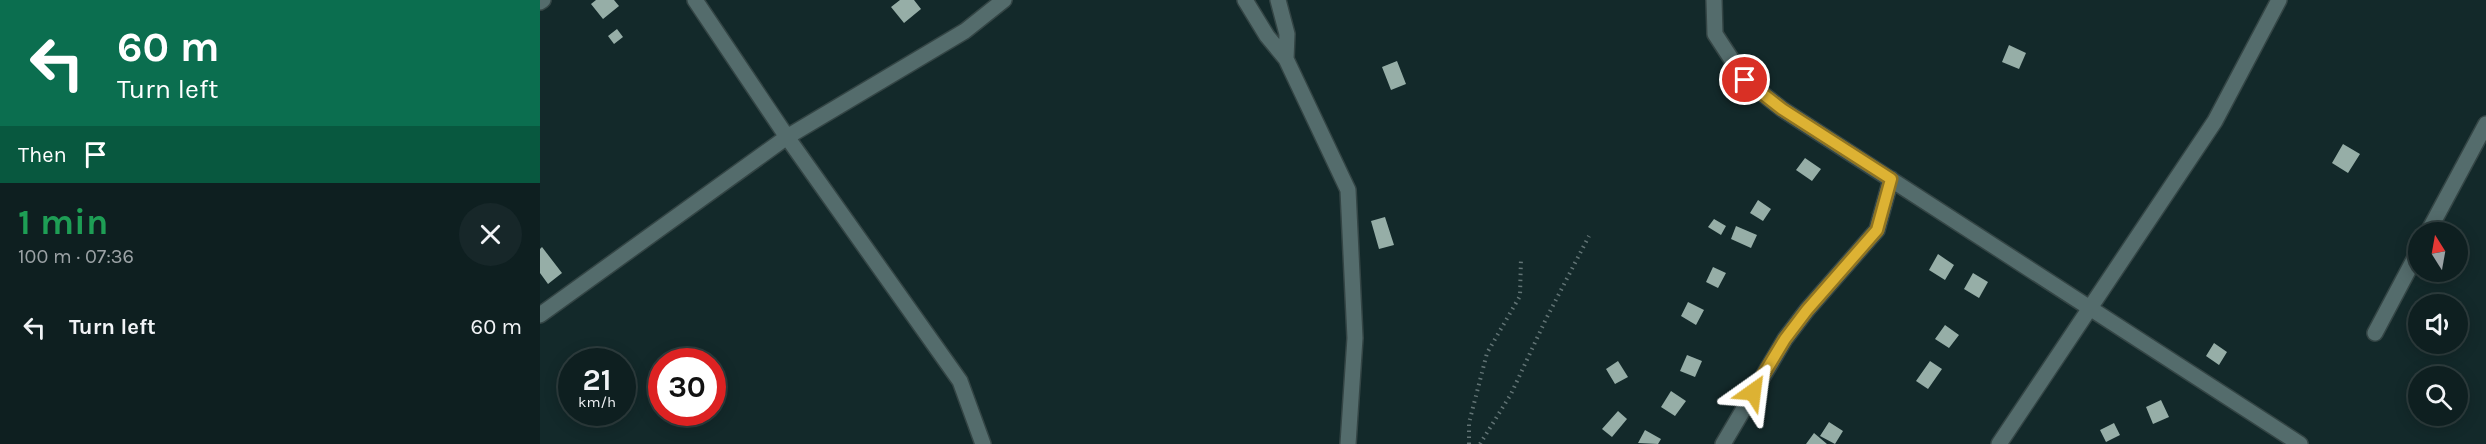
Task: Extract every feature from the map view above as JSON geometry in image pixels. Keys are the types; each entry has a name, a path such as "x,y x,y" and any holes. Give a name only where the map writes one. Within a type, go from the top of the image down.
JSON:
{"street":[{"path":"695,0 787,137 960,381 983,444"},
{"path":"540,315 787,137 965,31 1004,0"},
{"path":"1245,0 1267,36 1286,59 1348,190 1355,338 1348,444"},
{"path":"1278,0 1287,34 1286,59"},
{"path":"1714,0 1715,34 1745,80 1782,109 2300,444"},
{"path":"1999,444 2215,122 2279,0"},
{"path":"2433,222 2486,124"},
{"path":"1723,444 1785,339 1807,310 1877,230 1891,179"},
{"path":"2375,333 2408,271"}],"path":[{"path":"1480,444 1511,394 1546,319 1589,236"},
{"path":"1469,444 1469,423 1487,353 1520,296 1521,258"}],"building":[{"path":"596,0 614,0 619,6 603,19 591,4"},
{"path":"900,0 914,0 921,9 904,23 891,7"},
{"path":"617,29 623,37 614,44 608,36"},
{"path":"2009,45 2026,53 2019,69 2002,62"},
{"path":"1397,61 1406,84 1391,90 1382,67"},
{"path":"2343,144 2360,154 2348,173 2332,163"},
{"path":"1805,158 1821,169 1812,181 1796,170"},
{"path":"1758,200 1771,209 1763,221 1750,213"},
{"path":"1385,217 1394,245 1379,249 1371,221"},
{"path":"1714,219 1726,226 1721,235 1708,227"},
{"path":"1736,226 1757,235 1751,248 1731,239"},
{"path":"542,247 562,273 548,284 540,273 540,249"},
{"path":"1938,254 1954,265 1945,280 1929,270"},
{"path":"1713,267 1726,273 1718,288 1706,282"},
{"path":"1973,273 1988,282 1979,298 1964,289"},
{"path":"1688,302 1704,310 1696,325 1681,316"},
{"path":"1945,325 1959,335 1949,348 1935,339"},
{"path":"2214,343 2227,352 2219,365 2206,356"},
{"path":"1687,355 1702,361 1695,377 1680,371"},
{"path":"1618,361 1628,377 1615,384 1606,369"},
{"path":"1930,361 1942,369 1928,389 1916,381"},
{"path":"1671,391 1686,401 1675,416 1661,407"},
{"path":"2161,400 2169,417 2153,424 2146,407"},
{"path":"1618,411 1627,419 1612,437 1602,429"},
{"path":"1829,422 1843,431 1835,444 1820,436"},
{"path":"2114,423 2120,435 2106,442 2100,430"},
{"path":"1645,430 1661,439 1658,444 1638,443"},
{"path":"1814,433 1827,444 1806,444"}],"route":[{"path":"1745,80 1782,109 1891,179 1877,230 1807,310 1785,339 1753,392"}]}
